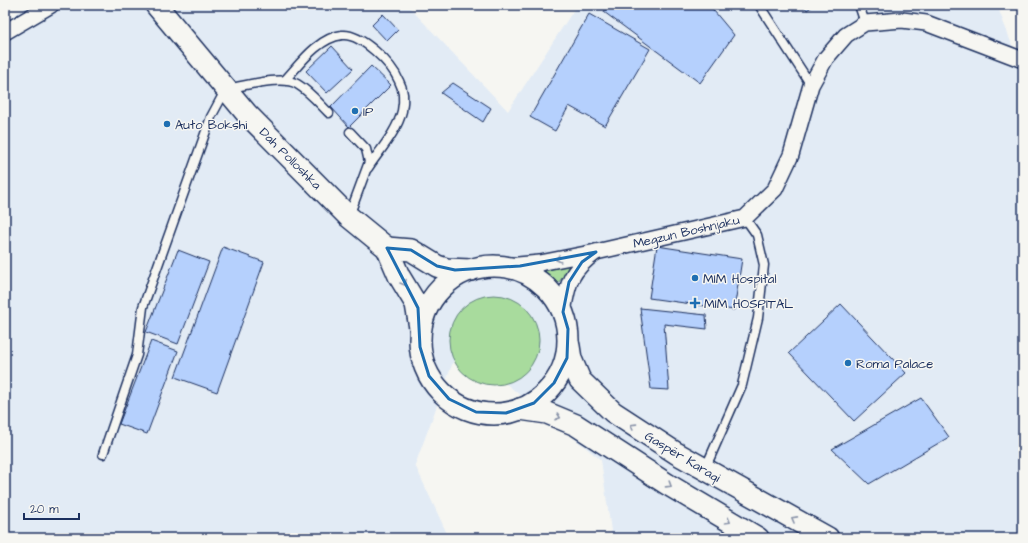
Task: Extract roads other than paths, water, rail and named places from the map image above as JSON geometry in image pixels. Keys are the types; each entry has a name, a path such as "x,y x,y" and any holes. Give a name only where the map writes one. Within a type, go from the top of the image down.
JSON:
{"main road":[{"name":"Dah Polloshka","path":"156,5 247,114 349,217 387,248 399,276 418,308 420,347 423,362 429,376 438,388 449,399 468,409 491,414 520,409"},
{"path":"387,248 411,250 437,266 446,269 471,270"},
{"path":"420,332 423,318 436,293 446,283 471,270 486,266 507,266 540,281 550,291 563,312 568,329 566,358 554,383 545,394 520,409"},
{"name":"Gaspër Karaqi","path":"568,343 574,370 583,384 599,401 623,419 705,470 828,538"},
{"path":"520,409 547,413 576,425 667,484 758,538"}],"street":[{"path":"5,32 51,5"},
{"name":"Megzun Boshnjaku","path":"507,266 540,263 596,252 745,218 775,189 791,156 811,85 826,58 846,35 865,23 902,20 926,23 1023,60"},
{"name":"Megzun Boshnjaku","path":"563,312 567,287 571,276 582,262 596,252"}],"lane":[{"path":"759,5 811,85"},
{"path":"859,5 865,23"},
{"path":"285,80 309,54 326,40 342,35 355,36 367,44 385,62 399,79 403,91 402,111 396,126 368,168"},
{"path":"104,454 137,355 142,307 211,117 226,89 285,80 297,84 329,113"},
{"path":"349,217 369,162 366,149 350,132"},
{"path":"705,470 742,385 758,318 764,265 757,235 745,218"}],"place":[{"name":"IP","path":"355,111"},
{"name":"Auto Bokshi","path":"167,124"},
{"name":"MIM Hospital","path":"695,278"},
{"name":"MIM HOSPITAL","path":"695,303"},
{"name":"Roma Palace","path":"848,363"}]}
